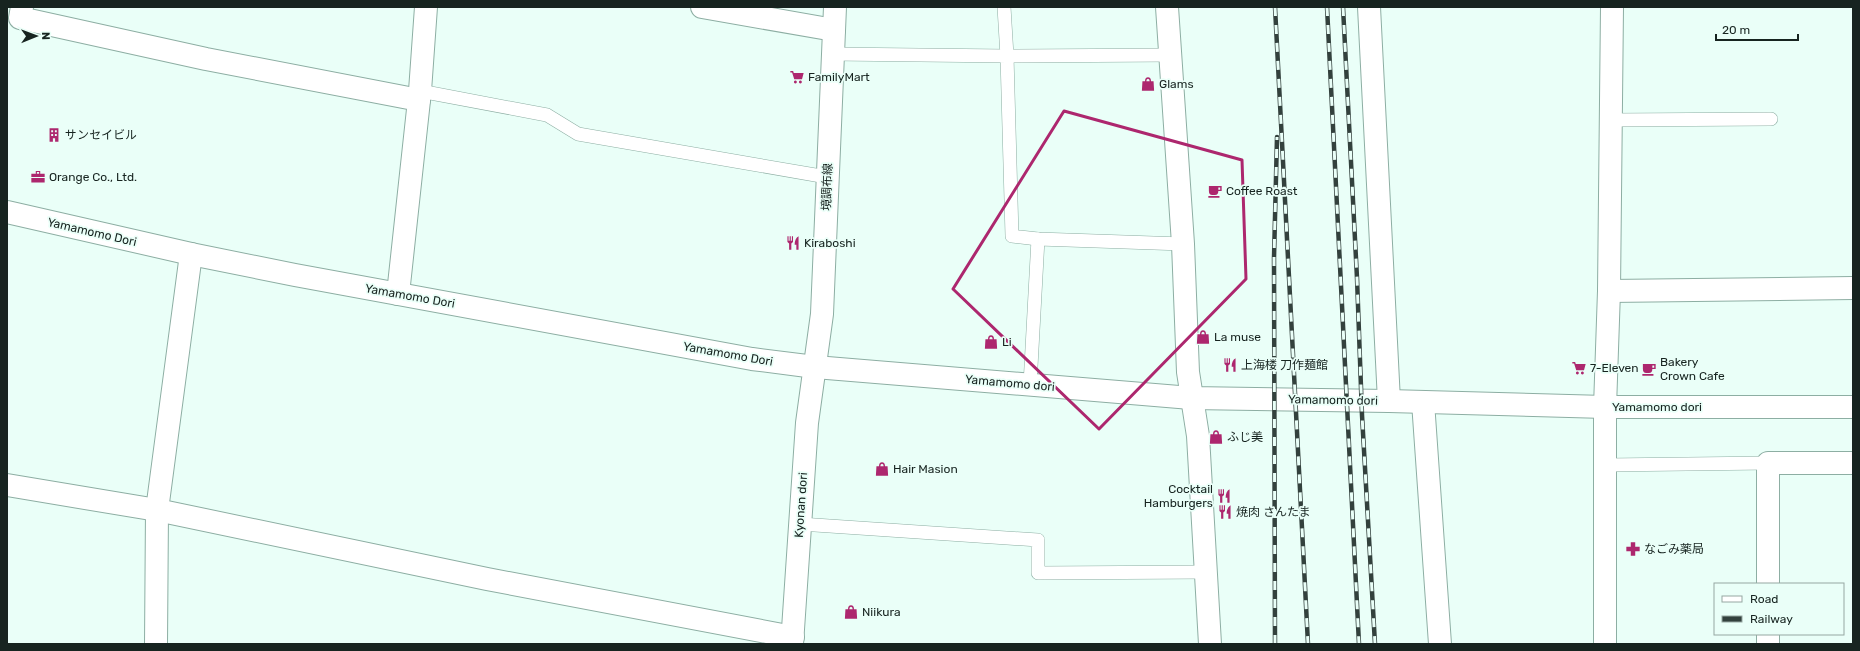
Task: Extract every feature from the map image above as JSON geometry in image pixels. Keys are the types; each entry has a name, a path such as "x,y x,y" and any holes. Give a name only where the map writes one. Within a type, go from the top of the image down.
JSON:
{"street":[{"path":"22,7 20,18 206,59 419,95"},
{"path":"398,294 419,95 426,7"},
{"path":"702,7 734,10 834,30"},
{"name":"境調布線","path":"815,367 822,314 835,7"},
{"path":"1167,7 1183,244 1188,372 1198,436 1210,644"},
{"path":"1369,7 1389,401"},
{"path":"1605,644 1605,407 1609,291 1612,7"},
{"name":"Yamamomo Dori","path":"7,212 191,254 398,294 752,359 815,367"},
{"path":"156,644 157,510 191,254"},
{"path":"1609,291 1853,288"},
{"name":"Yamamomo dori","path":"815,367 1191,398 1389,401 1605,407 1853,407"},
{"name":"Kyonan dori","path":"792,641 807,423 815,367"},
{"path":"1423,402 1440,644"},
{"path":"1768,583 1768,463 1853,463"},
{"path":"7,485 157,510 792,641"}],"lane":[{"path":"1004,7 1007,56 1012,236 1038,239 1183,244"},
{"path":"833,54 1007,56 1171,55"},
{"path":"419,95 547,115 578,134 827,177"},
{"path":"1611,120 1770,119"},
{"path":"1030,385 1038,239"},
{"path":"1606,464 1768,463"},
{"path":"800,524 1038,540 1038,573 1207,572"}],"highlighted area":[{"path":"1064,111 1242,160 1246,279 1099,429 953,289"}],"railway":[{"path":"1275,7 1308,644"},
{"path":"1327,7 1359,644"},
{"path":"1343,7 1357,278 1362,415 1375,644"},
{"path":"1275,644 1274,258 1277,137"}],"place":[{"name":"FamilyMart","path":"797,77"},
{"name":"Glams","path":"1148,84"},
{"name":"サンセイビル","path":"54,135"},
{"name":"Orange Co., Ltd.","path":"38,177"},
{"name":"Coffee Roast","path":"1215,191"},
{"name":"Kiraboshi","path":"793,243"},
{"name":"La muse","path":"1203,337"},
{"name":"Li","path":"991,342"},
{"name":"上海楼 刀作麺館","path":"1230,365"},
{"name":"7-Eleven","path":"1579,368"},
{"name":"Bakery Crown Cafe","path":"1649,369"},
{"name":"ふじ美","path":"1216,437"},
{"name":"Hair Masion","path":"882,469"},
{"name":"Cocktail Hamburgers","path":"1224,496"},
{"name":"焼肉 さんたま","path":"1225,512"},
{"name":"なごみ薬局","path":"1633,549"},
{"name":"Niikura","path":"851,612"}]}
